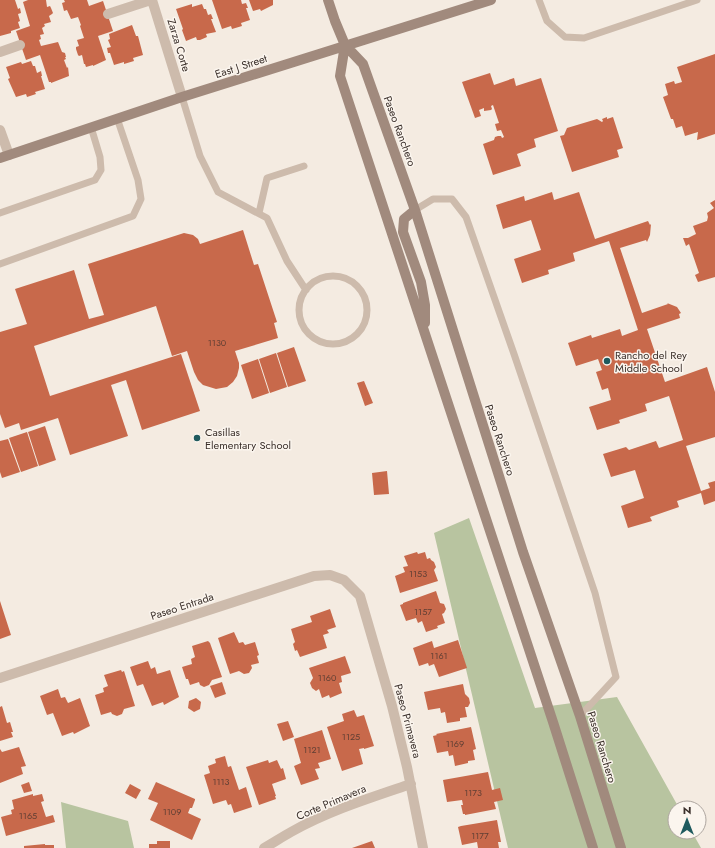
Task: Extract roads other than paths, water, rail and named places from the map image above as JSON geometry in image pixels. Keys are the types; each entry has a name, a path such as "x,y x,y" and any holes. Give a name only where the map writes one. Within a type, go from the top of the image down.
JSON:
{"main road":[{"name":"Paseo Ranchero","path":"328,0 345,45 363,64 415,210 523,552 580,716 621,848"},
{"name":"East J Street","path":"5,157 182,97 491,0"},
{"path":"345,45 340,76 551,714 592,848"},
{"path":"415,210 404,218 403,232 420,282 425,305 425,333"}],"street":[{"name":"Zarza Corte","path":"108,14 151,0 182,97"},
{"path":"0,52 20,45"},
{"path":"0,130 5,157"},
{"name":"Paseo Entrada","path":"0,678 314,576 330,575 344,580 360,596 361,603"},
{"name":"Paseo Primavera","path":"361,603 392,706 411,784 423,848"},
{"name":"Corte Primavera","path":"264,848 291,832 318,819 358,802 411,784"}],"lane":[{"path":"539,0 547,21 565,37 584,38 697,0"},
{"path":"182,97 200,156 218,192 267,218 287,260 306,290"},
{"path":"0,264 133,216 141,199 138,180 117,118"},
{"path":"0,214 95,180 101,170 100,157 91,127"},
{"path":"259,213 266,178 304,166"},
{"path":"415,210 432,199 452,199 466,217 512,347 595,593 616,677 580,716"},
{"path":"337,276 348,279 358,286 364,296 367,307 366,319 361,329 354,337 339,343 323,342 314,337 306,330 301,320 299,310 301,299 306,290 314,282 325,277 337,276"}],"place":[{"name":"Rancho del Rey Middle School","path":"607,361"},
{"name":"Casillas Elementary School","path":"197,438"}]}
